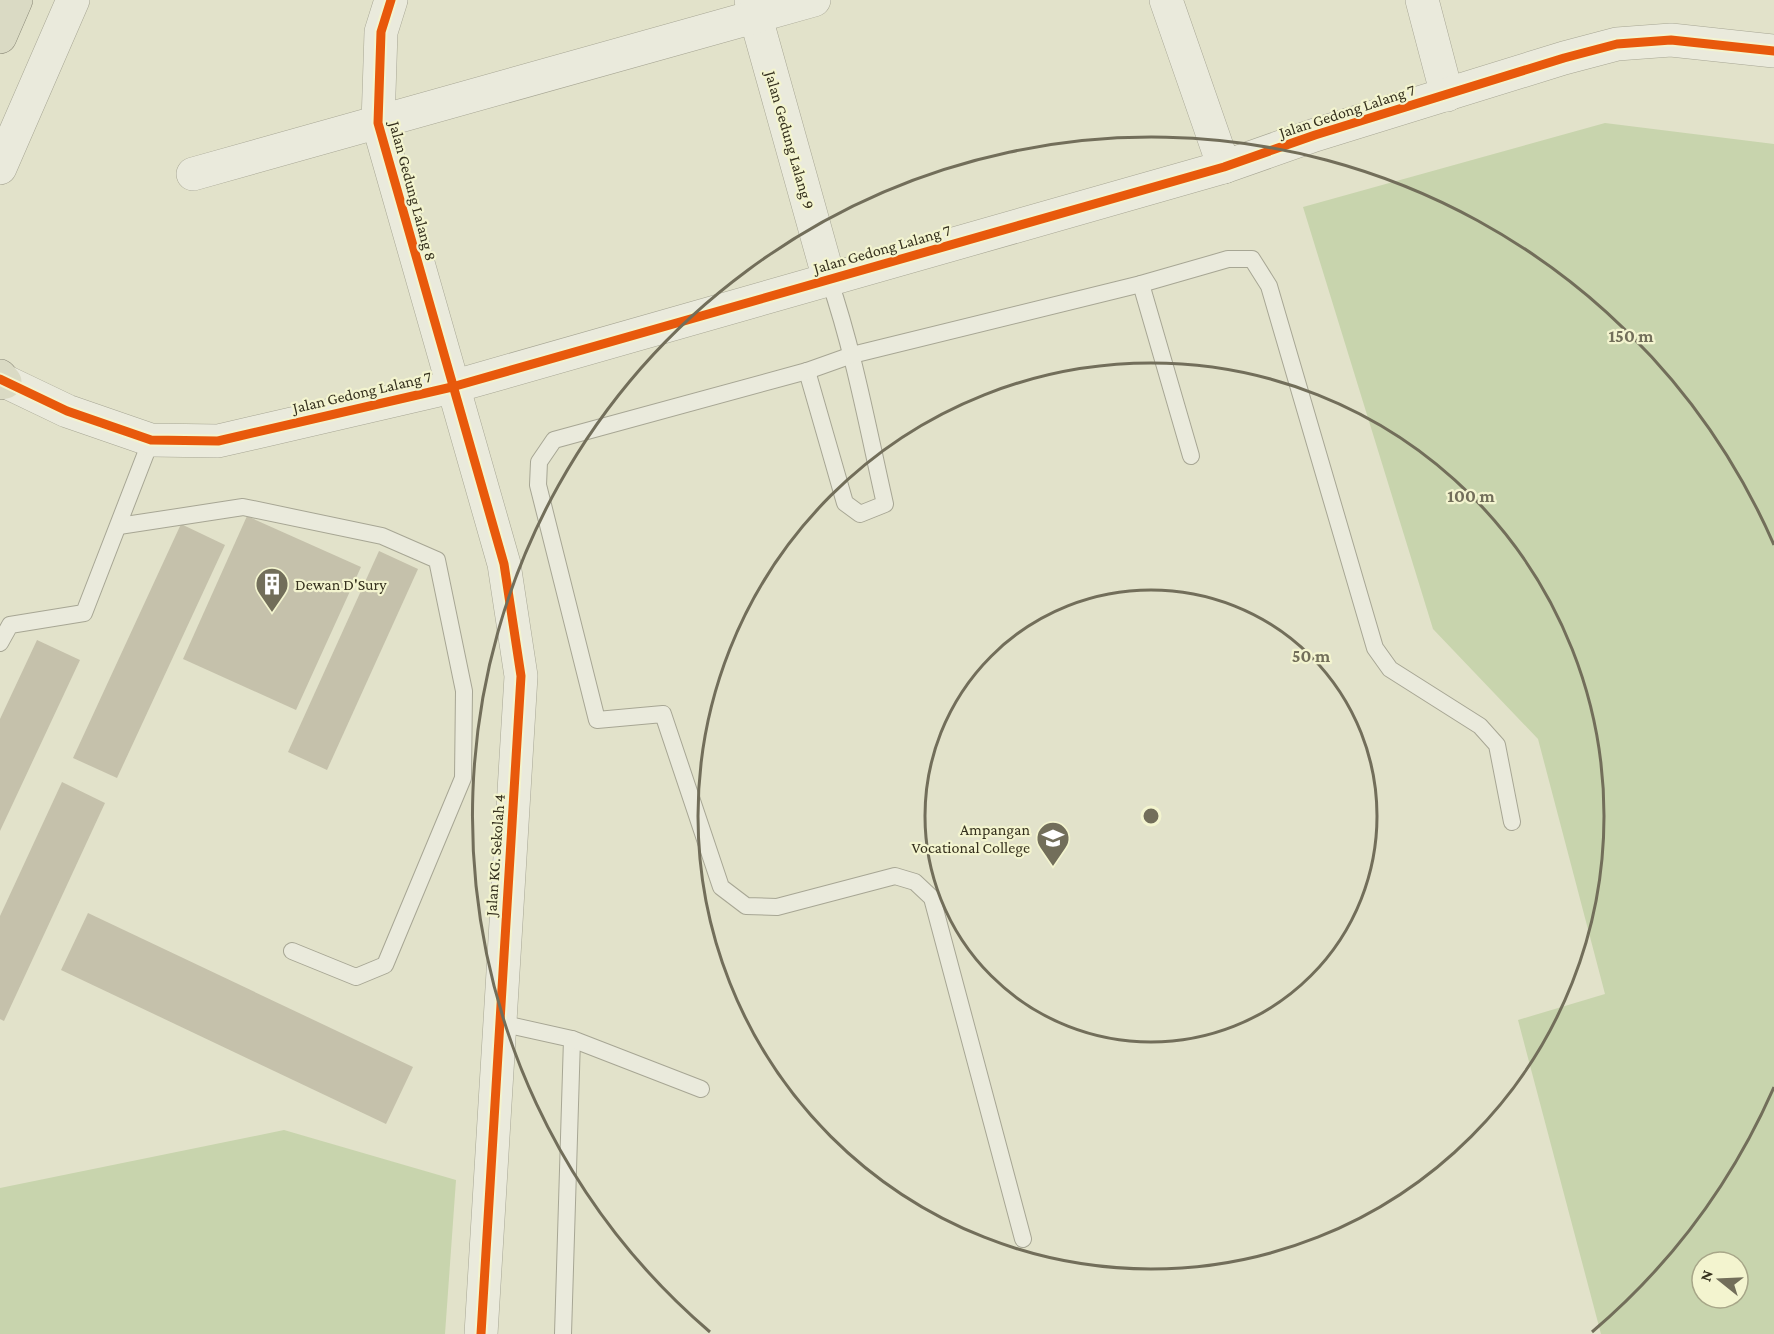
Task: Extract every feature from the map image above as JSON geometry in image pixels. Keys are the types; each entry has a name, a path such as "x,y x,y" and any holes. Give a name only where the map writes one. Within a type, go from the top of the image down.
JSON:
{"highway":[{"path":"0,37 16,0"}],"street":[{"path":"0,168 73,0"},
{"name":"Jalan Gedung Lalang 8","path":"392,0 381,32 378,123 452,387"},
{"path":"193,174 378,123 754,9 814,0"},
{"path":"1166,0 1224,166"},
{"path":"1422,0 1447,95"},
{"name":"Jalan Gedung Lalang 9","path":"754,9 829,279"},
{"name":"Jalan Gedong Lalang 7","path":"1,380 67,411 152,440 218,441 452,387 1224,166 1564,58 1617,44 1671,40 1774,51"},
{"name":"Jalan KG. Sekolah 4","path":"452,387 504,564 522,676 481,1334"}],"lane":[{"path":"1023,1239 932,898 915,882 895,876 777,907 746,906 721,887 663,714 597,720 538,485 539,462 554,440 807,371 852,356 1228,260 1252,259 1269,286 1375,648 1390,669 1480,726 1497,745 1512,822"},
{"path":"807,371 845,503 860,514 885,504 852,356 829,279"},
{"path":"1141,284 1191,456"},
{"path":"0,644 10,626 84,613 152,440"},
{"path":"118,526 243,507 382,536 437,560 464,692 462,778 385,965 356,977 292,951"},
{"path":"500,1023 572,1039 701,1089"},
{"path":"563,1334 572,1039"}],"green space":[{"path":"1605,123 1774,144 1774,1334 1601,1334 1518,1020 1605,994 1538,739 1433,629 1303,207"},
{"path":"284,1130 456,1180 445,1334 0,1334 0,1188"}],"building":[{"name":"Dewan D'Sury","path":"247,516 361,567 296,710 183,659"},
{"path":"181,524 225,545 117,778 73,758"},
{"path":"379,551 418,569 327,770 288,752"},
{"path":"37,640 80,660 0,831 0,719"},
{"path":"62,782 105,803 4,1021 0,1019 0,916"},
{"path":"88,913 413,1067 386,1124 61,970"}],"cycle path":[{"path":"391,0 381,32 378,123 504,564 521,676 481,1334"},
{"path":"0,379 67,411 151,440 218,441 452,387 1224,167 1315,135 1564,58 1617,44 1671,40 1774,51"}],"place":[{"name":"Dewan D'Sury","path":"272,613"},
{"name":"Ampangan Vocational College","path":"1053,867"}]}
